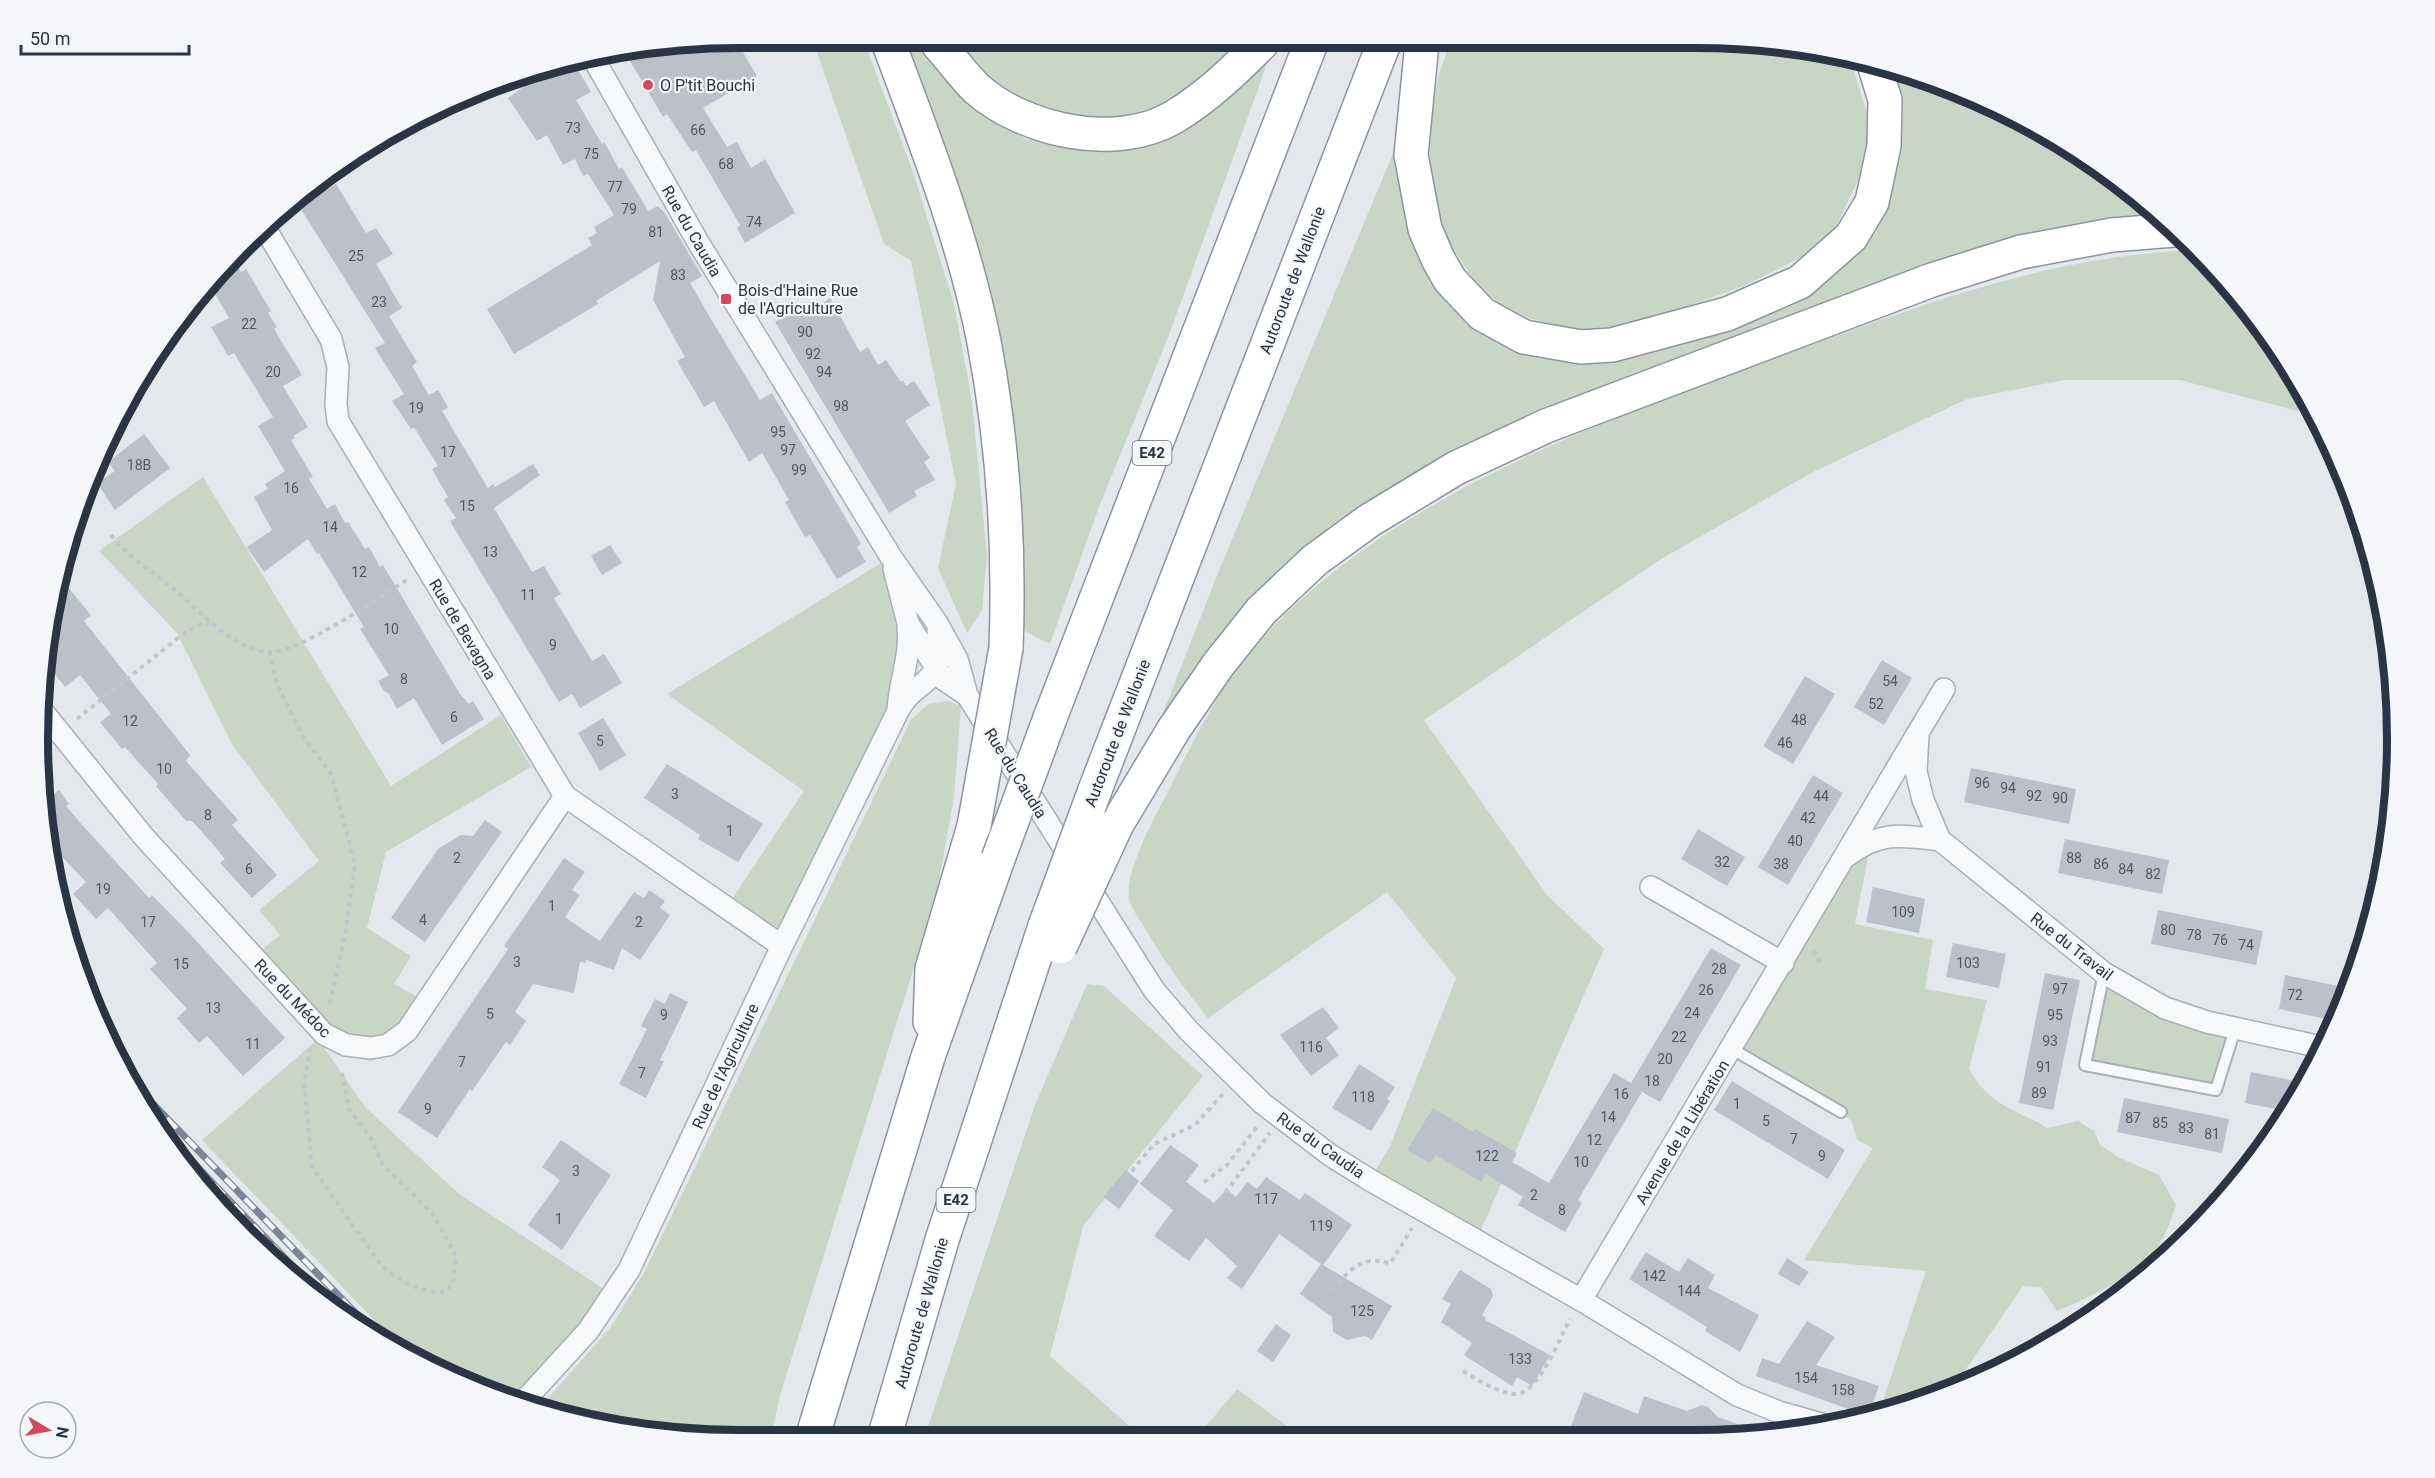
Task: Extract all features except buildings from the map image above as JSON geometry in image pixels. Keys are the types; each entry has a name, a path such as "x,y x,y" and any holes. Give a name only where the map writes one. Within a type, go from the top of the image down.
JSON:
{"highway":[{"path":"891,48 933,161 983,340 998,430 1006,517 1006,648 974,826 932,969 928,1057"},
{"path":"941,48 976,88 1017,117 1072,132 1123,134 1172,118 1222,83 1257,48"},
{"name":"E42","path":"815,1430 928,1057 998,858 1309,48"},
{"name":"Autoroute de Wallonie","path":"887,1430 942,1240 1034,967 1053,936 1095,790 1382,48"},
{"path":"1422,48 1411,155 1425,229 1438,259 1450,280 1482,314 1524,337 1581,347 1612,345 1727,314 1800,282 1851,237 1872,202 1884,146 1885,100 1877,73"},
{"path":"1053,936 1090,887 1117,824 1174,729 1218,665 1261,611 1324,553 1370,520 1456,468 1546,426 1932,280 2021,252 2112,235 2165,231"}],"street":[{"name":"Rue du Caudia","path":"596,63 698,242 891,557 937,623 939,657"},
{"name":"Rue de Bevagna","path":"268,233 331,339 338,366 336,404 338,421 565,796 782,946"},
{"name":"Rue du Caudia","path":"891,557 908,623 939,657 1154,990 1178,1020 1235,1079 1330,1155 1581,1300 1737,1395 1779,1412 1809,1420"},
{"name":"Rue de l'Agriculture","path":"898,711 899,696 908,664 908,623"},
{"path":"908,664 919,651 939,657"},
{"name":"Rue de l'Agriculture","path":"528,1396 588,1332 629,1270 782,946 903,700 931,678 939,657"},
{"path":"913,693 938,686 960,691"},
{"name":"Avenue de la Libération","path":"1581,1300 1944,689"},
{"name":"Rue du Médoc","path":"48,719 144,837 324,1034 346,1045 371,1048 388,1044 407,1031 565,796"},
{"name":"Rue du Travail","path":"1918,733 1916,771 1923,800 1940,840 2104,973 2165,1008 2235,1029 2316,1046"},
{"path":"1844,859 1863,844 1887,836 1940,840"},
{"path":"1651,887 1782,963"}],"lane":[{"path":"2104,973 2085,1065 2216,1090 2235,1029"},
{"path":"1732,1049 1841,1112"}],"path":[{"path":"111,535 126,554 182,596 211,624 228,635 269,652 298,645 426,568"},
{"path":"60,733 183,634 201,624 211,624"},
{"path":"269,652 278,687 302,735 331,774 355,864 345,935 324,1034 312,1046 305,1067 312,1167 380,1264 392,1276 413,1286 445,1292 453,1283 456,1256 433,1214 383,1166 371,1137 349,1109 342,1073"},
{"path":"1132,1172 1154,1144 1196,1125 1235,1079"},
{"path":"1204,1182 1228,1164 1276,1114"},
{"path":"1220,1200 1276,1114"},
{"path":"1332,1290 1348,1270 1360,1263 1379,1259 1390,1264 1424,1210"},
{"path":"1463,1371 1502,1391 1514,1394 1528,1390 1537,1381 1581,1300"}],"green space":[{"path":"815,48 867,48 912,169 954,304 972,401 987,556 982,610 967,633 938,568 956,484 911,261 884,244"},
{"path":"900,48 926,48 942,76 986,116 1026,139 1071,148 1120,148 1224,98 1267,64 1169,335 1099,507 1050,644 1018,628 1018,554"},
{"path":"959,48 1232,48 1206,78 1166,103 1115,119 1074,120 998,90"},
{"path":"1448,48 1741,49 1831,61 1853,66 1869,120 1865,165 1836,227 1802,257 1744,286 1627,328 1582,331 1531,319 1497,302 1473,279 1447,239 1431,188 1429,125 1439,74"},
{"path":"1897,79 2002,119 2080,164 2152,219 2063,230 1318,538 1259,588 1148,751 1218,573 1399,139 1455,306 1590,362 1653,352 1792,301 1885,209 1902,152 1903,106"},
{"path":"2186,251 2244,318 2271,355 2305,413 2180,380 2064,380 1967,399 1811,473 1658,561 1424,720 1547,895 1604,949 1477,1239 1370,1180 1390,1146 1456,978 1387,892 1208,1018 1167,963 1133,909 1129,890 1131,876 1150,827 1193,742 1231,677 1279,620 1332,573 1389,532 1450,496 1513,463 1644,407 1879,320 1981,287 2086,262 2140,254"},
{"path":"203,477 391,786 501,715 531,767 386,852 367,928 411,956 394,984 427,1002 407,1031 346,1045 253,957 280,935 259,910 319,861 232,744 177,633 99,551"},
{"path":"891,557 908,664 782,946 726,908 804,791 667,694"},
{"path":"948,701 961,706 954,797 936,897 781,1392 772,1430 694,1429 649,1424 604,1417 545,1401 611,1327 645,1271 911,720 928,704"},
{"path":"1871,842 1855,924 1933,940 1925,989 1987,1000 1969,1069 1986,1092 2004,1105 2047,1128 2078,1121 2094,1131 2100,1145 2118,1157 2159,1175 2176,1205 2166,1233 2156,1249 2132,1272 2102,1290 2057,1311 2041,1287 2023,1286 1961,1377 1882,1404 1926,1271 1804,1260 1873,1148 1857,1140 1852,1122 1841,1111 1732,1049 1810,916"},
{"path":"2104,973 2235,1029 2216,1090 2085,1065"},
{"path":"1087,984 1104,986 1203,1076 1083,1226 1050,1356 1134,1430 927,1430 1035,1105"},
{"path":"318,1039 365,1107 458,1193 613,1295 521,1394 517,1393 433,1359 387,1333 202,1140"},
{"path":"2209,1193 2216,1194 2216,1195 2206,1206"},
{"path":"1237,1389 1293,1430 1203,1430"}],"railway":[{"path":"152,1103 359,1316"},
{"path":"193,1162 296,1269"}],"place":[{"name":"O P'tit Bouchi","path":"648,85"},
{"name":"Bois-d'Haine Rue de l'Agriculture","path":"726,299"}]}
